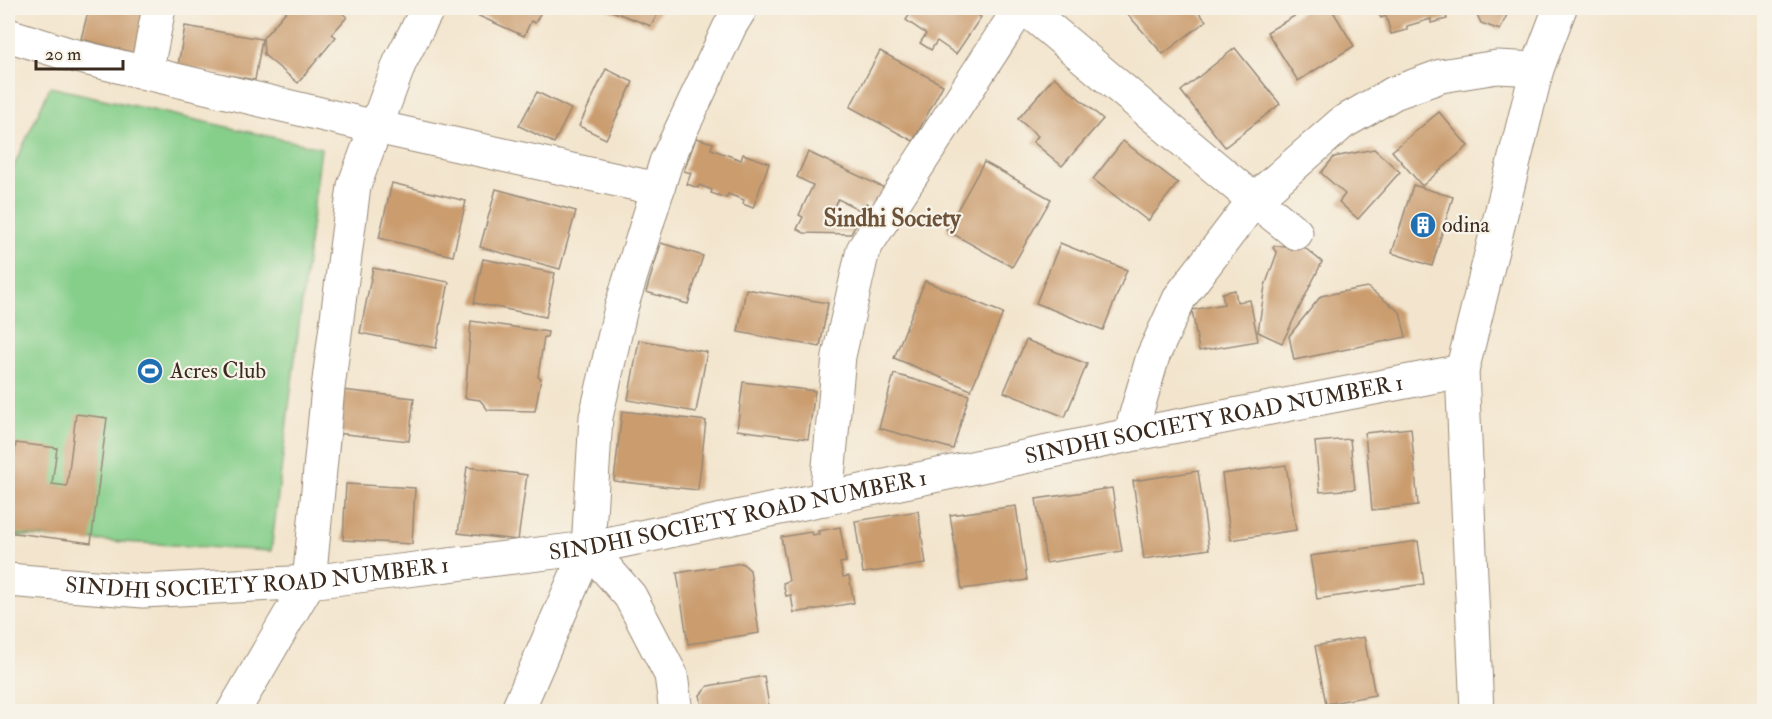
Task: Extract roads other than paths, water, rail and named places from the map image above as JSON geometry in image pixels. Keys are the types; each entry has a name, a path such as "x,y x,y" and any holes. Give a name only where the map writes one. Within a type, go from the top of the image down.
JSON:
{"street":[{"path":"147,73 159,8"},
{"path":"233,711 309,582 328,388 354,186 400,62 428,8"},
{"path":"517,711 588,549 597,417 621,308 666,162 730,26 741,8"},
{"path":"826,499 839,356 863,250 1022,8 1296,233"},
{"path":"1477,711 1462,371 1537,69 1560,8"},
{"path":"8,35 68,54 147,73 376,127 658,189"},
{"path":"1130,435 1153,356 1180,297 1255,199 1342,123 1394,93 1441,76 1497,67 1537,69"},
{"name":"SINDHI SOCIETY ROAD NUMBER 1","path":"8,580 143,591 309,582 588,549 1130,435 1462,371"},
{"path":"588,549 630,596 671,675 676,711"}],"place":[{"name":"odina","path":"1423,225"},
{"name":"Acres Club","path":"150,371"}],"district":[{"name":"Sindhi Society","path":"892,218"}]}
